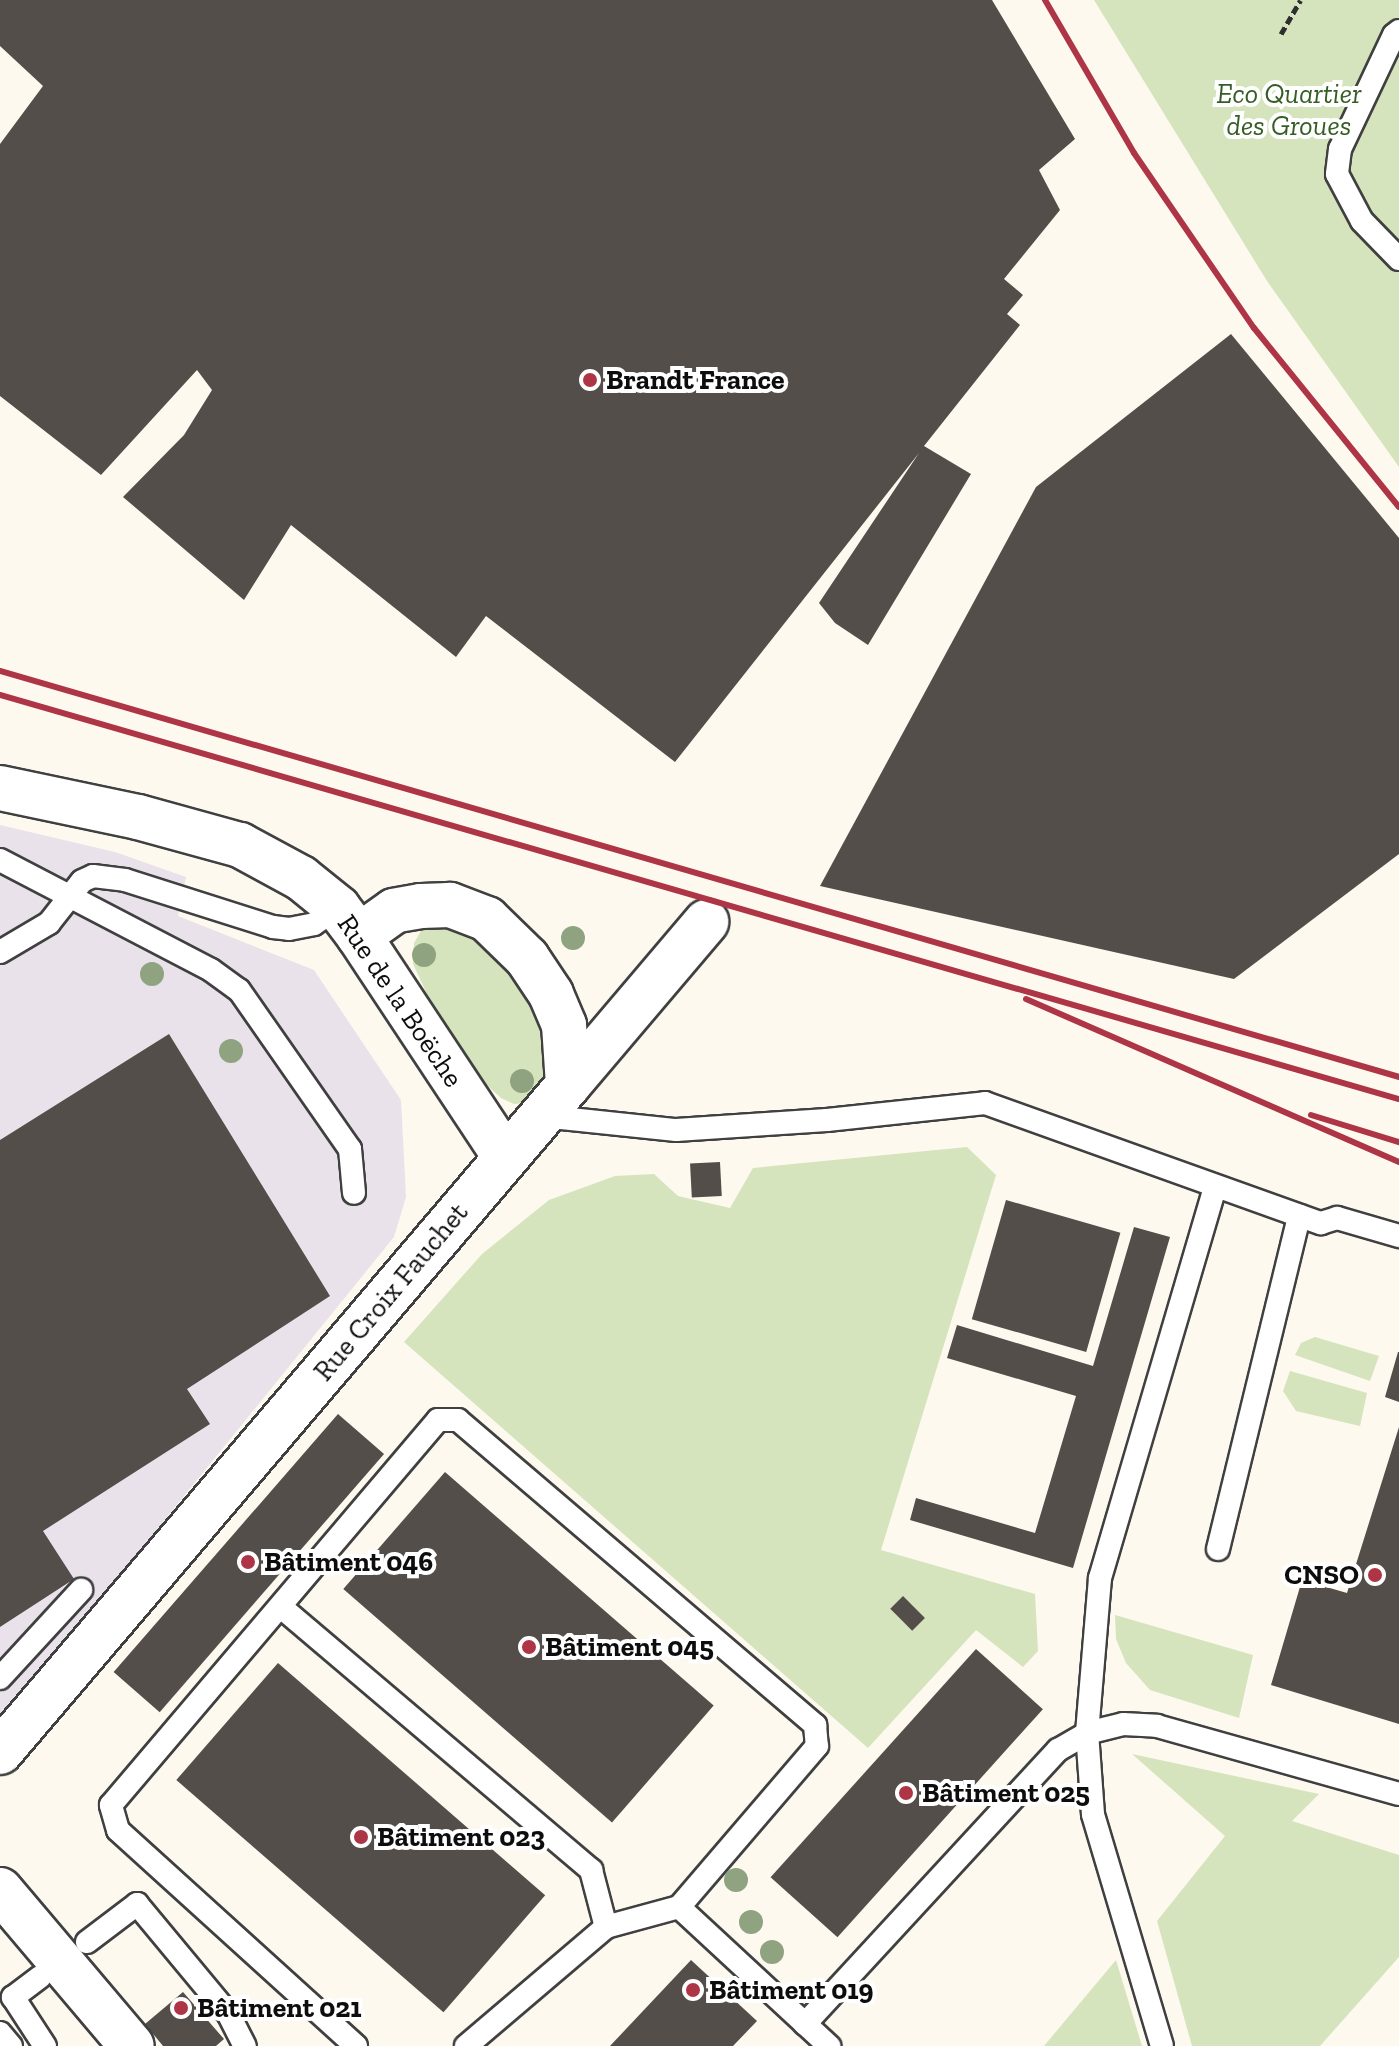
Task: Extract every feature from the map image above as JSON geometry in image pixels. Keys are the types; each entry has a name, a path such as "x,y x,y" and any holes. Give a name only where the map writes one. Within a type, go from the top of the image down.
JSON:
{"street":[{"name":"Rue de la Boëche","path":"0,788 138,817 240,845 278,862 349,922 505,1157"},
{"path":"349,922 421,906 450,905 487,919 527,958 551,994 564,1025 555,1101"},
{"name":"Rue Croix Fauchet","path":"0,1752 706,922"},
{"path":"0,1890 132,2046"}],"lane":[{"path":"1399,31 1394,35 1340,149 1337,174 1362,221 1399,259"},
{"path":"0,860 211,970 239,990 350,1149 354,1193"},
{"path":"0,952 49,923 82,881 93,876 104,876 289,929 349,922"},
{"path":"555,1101 676,1130 827,1120 985,1103 1299,1216 1321,1223 1337,1218 1399,1236"},
{"path":"1162,2046 1093,1814 1087,1733 1100,1578 1215,1187"},
{"path":"1218,1549 1299,1216"},
{"path":"356,2046 118,1830 111,1805 438,1420 458,1420 815,1725 817,1746 679,1907 606,1927 466,2046"},
{"path":"0,1678 81,1590"},
{"path":"281,1607 591,1870 606,1927"},
{"path":"805,2024 1058,1750 1087,1733 1123,1724 1157,1726 1399,1794"},
{"path":"87,1942 137,1904 229,2015 245,2046"},
{"path":"679,1907 829,2046"},
{"path":"40,1977 13,1997 45,2046"},
{"path":"0,2033 11,2046"}],"path":[{"path":"1281,34 1301,0"}],"shaded area":[{"path":"0,825 115,852 186,877 178,916 314,970 401,1100 406,1197 394,1237 0,1723"}],"green space":[{"name":"Eco Quartier des Groues","path":"1094,0 1399,0 1399,467 1267,281"},
{"path":"467,921 526,977 555,1054 539,1090 526,1103 514,1104 501,1098 487,1085 427,994 413,964 414,943 426,922"},
{"path":"967,1147 996,1175 881,1550 1035,1594 1038,1651 1023,1667 976,1630 868,1748 404,1342 482,1254 549,1200 615,1176 654,1174 678,1196 730,1208 753,1168"},
{"path":"1315,1337 1379,1356 1370,1381 1295,1355 1301,1343"},
{"path":"1290,1371 1367,1393 1360,1426 1296,1411 1283,1391"},
{"path":"1115,1615 1253,1655 1239,1718 1150,1690 1126,1663 1116,1639"},
{"path":"1132,1754 1319,1794 1292,1821 1399,1855 1399,1957 1320,2046 1192,2046 1157,1921 1225,1836"},
{"path":"1116,1960 1142,2046 1044,2046"}],"building":[{"name":"Brandt France","path":"0,0 992,0 1075,139 1039,170 1060,210 1004,279 1023,295 1007,314 1020,325 924,446 971,474 868,645 835,623 819,603 919,453 675,762 486,616 456,657 291,525 244,600 123,497 184,435 212,390 197,370 101,475 0,396 0,144 43,86 0,46"},
{"path":"1231,334 1399,538 1399,854 1234,979 820,886 1036,487"},
{"path":"169,1034 330,1296 187,1389 210,1424 43,1531 74,1579 0,1627 0,1140"},
{"path":"720,1162 722,1196 692,1198 690,1164"},
{"path":"1006,1200 1120,1233 1086,1352 972,1319"},
{"path":"1134,1227 1170,1237 1073,1568 910,1520 916,1498 1035,1533 1076,1396 947,1358 957,1325 1093,1366"},
{"path":"1399,1352 1399,1402 1385,1397"},
{"name":"Bâtiment 046","path":"338,1414 384,1454 160,1712 114,1672"},
{"name":"CNSO","path":"1399,1427 1399,1724 1271,1685 1302,1580 1347,1593"},
{"name":"Bâtiment 045","path":"445,1472 714,1706 612,1823 343,1589"},
{"path":"903,1596 925,1618 912,1631 890,1609"},
{"name":"Bâtiment 025","path":"976,1649 1043,1709 837,1937 771,1877"},
{"name":"Bâtiment 023","path":"278,1663 545,1895 443,2012 176,1780"},
{"name":"Bâtiment 019","path":"691,1960 757,2021 733,2046 610,2046"},
{"name":"Bâtiment 021","path":"183,1992 224,2039 216,2046 163,2046 145,2024"}],"railway":[{"path":"1045,0 1134,153 1254,328 1399,507"},
{"path":"0,671 1399,1077"},
{"path":"0,695 1399,1099"},
{"path":"1026,999 1399,1162"},
{"path":"1311,1115 1399,1142"}],"place":[{"name":"Brandt France","path":"590,380"},
{"name":"Bâtiment 046","path":"248,1562"},
{"name":"CNSO","path":"1375,1575"},
{"name":"Bâtiment 045","path":"529,1647"},
{"name":"Bâtiment 025","path":"906,1793"},
{"name":"Bâtiment 023","path":"361,1837"},
{"name":"Bâtiment 019","path":"693,1990"},
{"name":"Bâtiment 021","path":"181,2008"}]}
